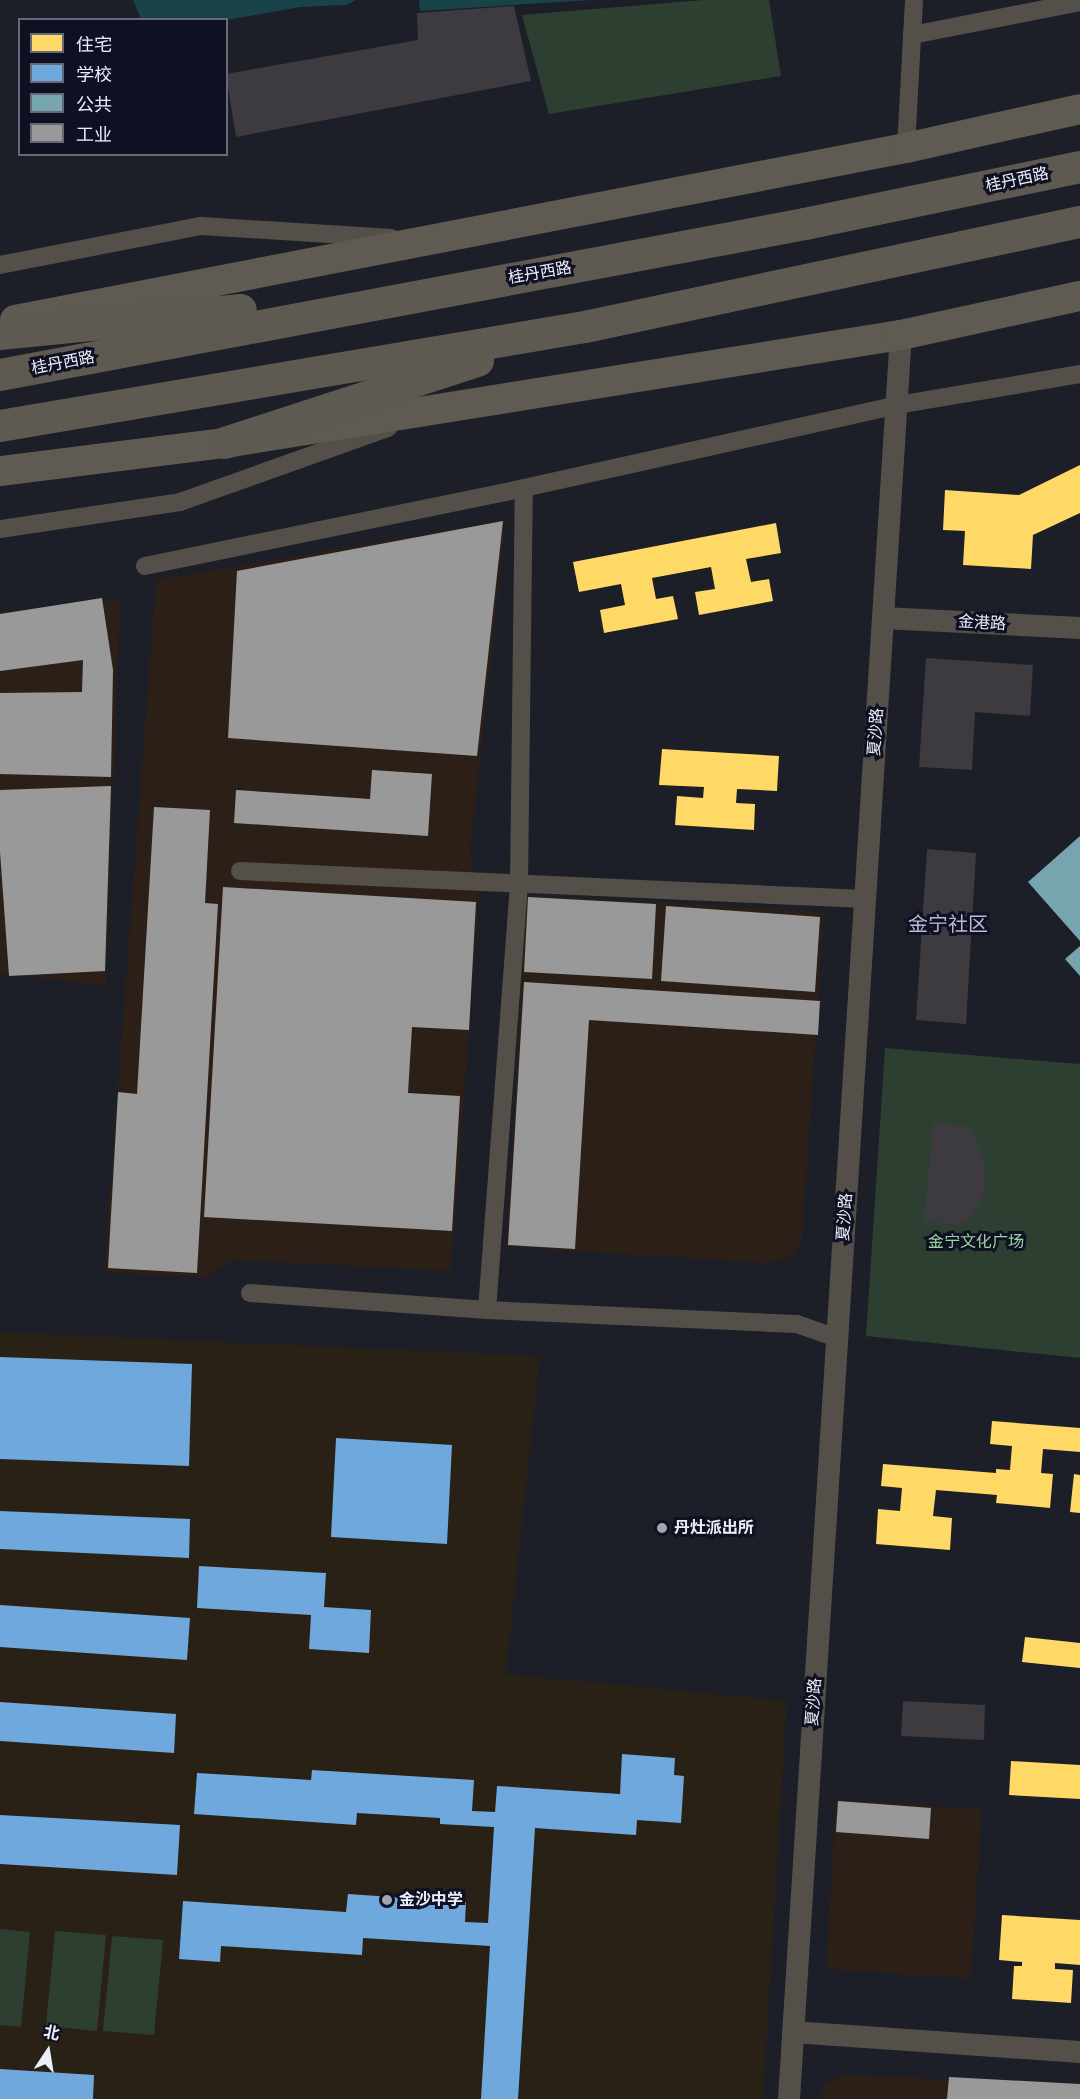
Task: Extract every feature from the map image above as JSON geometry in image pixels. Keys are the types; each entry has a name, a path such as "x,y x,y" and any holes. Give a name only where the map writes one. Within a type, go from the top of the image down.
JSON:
{"highway":[{"name":"桂丹西路","path":"0,375 454,288 805,224 1080,167"},
{"path":"0,426 585,327 785,282 1080,222"},
{"path":"0,334 454,288"},
{"path":"225,442 585,327"}],"main road":[{"path":"0,323 906,148 1080,109"},
{"path":"0,471 225,442 901,335 1080,296"}],"street":[{"path":"906,148 914,0"},
{"path":"912,34 1080,2"},
{"path":"0,266 201,226 430,240"},
{"name":"夏沙路","path":"789,2099 901,335"},
{"path":"145,566 524,489 897,405 1080,374"},
{"path":"0,529 180,502 447,407"},
{"path":"487,1311 519,884 524,489"},
{"name":"金港路","path":"883,618 1080,628"},
{"path":"240,871 865,899"},
{"path":"250,1293 487,1311 797,1324 837,1338"},
{"path":"793,2031 1080,2052"}],"shaded area":[{"path":"133,0 356,0 346,5 300,7 228,20 228,18 141,18"},
{"path":"419,0 592,0 420,11"},
{"path":"506,520 470,852 479,901 451,1271 232,1260 204,1278 104,1272 156,580"},
{"path":"120,600 106,986 0,973 0,612"},
{"path":"526,895 824,912 802,1240 794,1255 769,1263 506,1247"},
{"name":"金沙中学","path":"0,1332 540,1356 506,1674 787,1701 763,2099 0,2099"},
{"path":"836,1800 982,1809 971,1979 826,1969"},
{"path":"843,2074 1080,2087 1080,2099 821,2099 822,2085"}],"green space":[{"path":"703,0 769,0 781,76 549,114 522,15"},
{"name":"金宁文化广场","path":"885,1048 1080,1064 1080,1358 866,1336"},
{"path":"0,1929 30,1932 21,2027 0,2025"},
{"path":"55,1931 106,1935 97,2031 46,2026"},
{"path":"112,1936 163,1940 154,2035 103,2031"}],"building: 住宅":[{"path":"1080,465 1080,513 1033,535 1031,569 963,565 965,531 943,530 945,490 1019,495"},
{"path":"776,523 781,553 746,559 751,582 769,579 773,601 699,615 695,592 715,589 711,567 652,578 656,599 673,596 678,619 604,633 600,610 625,605 621,584 579,592 573,562"},
{"path":"662,749 779,756 777,791 737,789 736,803 755,804 754,830 675,825 677,796 703,798 704,787 659,785"},
{"path":"992,1421 1080,1428 1080,1452 1043,1449 1041,1473 1053,1474 1050,1508 996,1503 997,1495 936,1490 933,1516 952,1518 950,1550 876,1544 878,1509 900,1511 902,1488 881,1486 883,1464 996,1473 996,1469 1010,1470 1012,1446 990,1444"},
{"path":"1074,1474 1080,1475 1080,1513 1070,1512"},
{"path":"1025,1637 1080,1643 1080,1668 1022,1662"},
{"path":"1011,1761 1080,1765 1080,1799 1009,1795"},
{"path":"1002,1915 1080,1920 1080,1965 1055,1963 1055,1969 1073,1970 1071,2003 1012,1999 1014,1966 1022,1966 1022,1962 999,1960"}],"building: 学校":[{"path":"0,1357 192,1364 189,1466 0,1459"},
{"path":"336,1438 452,1445 447,1544 331,1537"},
{"path":"0,1511 190,1519 189,1558 0,1549"},
{"path":"199,1566 326,1573 324,1607 371,1610 369,1653 309,1649 311,1615 197,1608"},
{"path":"0,1605 190,1618 187,1660 0,1647"},
{"path":"0,1702 176,1714 174,1753 0,1741"},
{"path":"622,1754 675,1758 674,1775 684,1776 681,1823 637,1820 636,1835 535,1828 518,2099 481,2099 490,1946 363,1938 362,1955 221,1946 220,1962 179,1959 183,1901 346,1912 348,1894 466,1902 465,1922 488,1923 494,1827 440,1824 440,1818 357,1813 356,1825 194,1814 197,1773 311,1780 312,1770 474,1780 472,1811 495,1812 497,1786 620,1794"},
{"path":"0,1815 180,1825 177,1875 0,1864"},
{"path":"0,2069 94,2075 93,2099 0,2099"}],"building: 公共":[{"path":"1080,836 1080,941 1028,882"},
{"path":"1080,946 1080,976 1065,959"}],"building: 工业":[{"path":"503,521 477,756 228,738 237,571"},
{"path":"102,598 113,670 111,777 0,774 0,693 82,692 83,660 0,671 0,614"},
{"path":"372,770 432,774 428,836 234,823 236,790 370,799"},
{"path":"111,786 105,971 9,976 0,852 0,790"},
{"path":"154,807 210,810 205,903 218,904 197,1273 108,1268 118,1092 137,1094"},
{"path":"223,887 476,902 469,1030 412,1027 408,1093 460,1096 452,1231 204,1217"},
{"path":"528,897 656,904 652,979 524,972"},
{"path":"666,906 820,917 815,992 661,981"},
{"path":"524,982 820,1001 818,1035 589,1020 575,1249 508,1245"},
{"path":"838,1801 931,1808 929,1839 836,1832"},
{"path":"949,2077 1080,2084 1080,2099 947,2099"}],"building: 其他":[{"path":"514,6 531,81 236,137 228,74 418,40 417,13"},
{"path":"926,658 1033,665 1030,716 975,712 972,770 919,767"},
{"path":"927,849 976,853 966,1024 916,1020"},
{"path":"933,1123 970,1127 985,1162 985,1192 973,1216 961,1225 924,1222"},
{"path":"903,1701 985,1705 984,1740 901,1736"}],"place":[{"name":"丹灶派出所","path":"662,1528"},
{"name":"金沙中学","path":"387,1900"}],"district":[{"name":"金宁社区","path":"948,924"}]}
